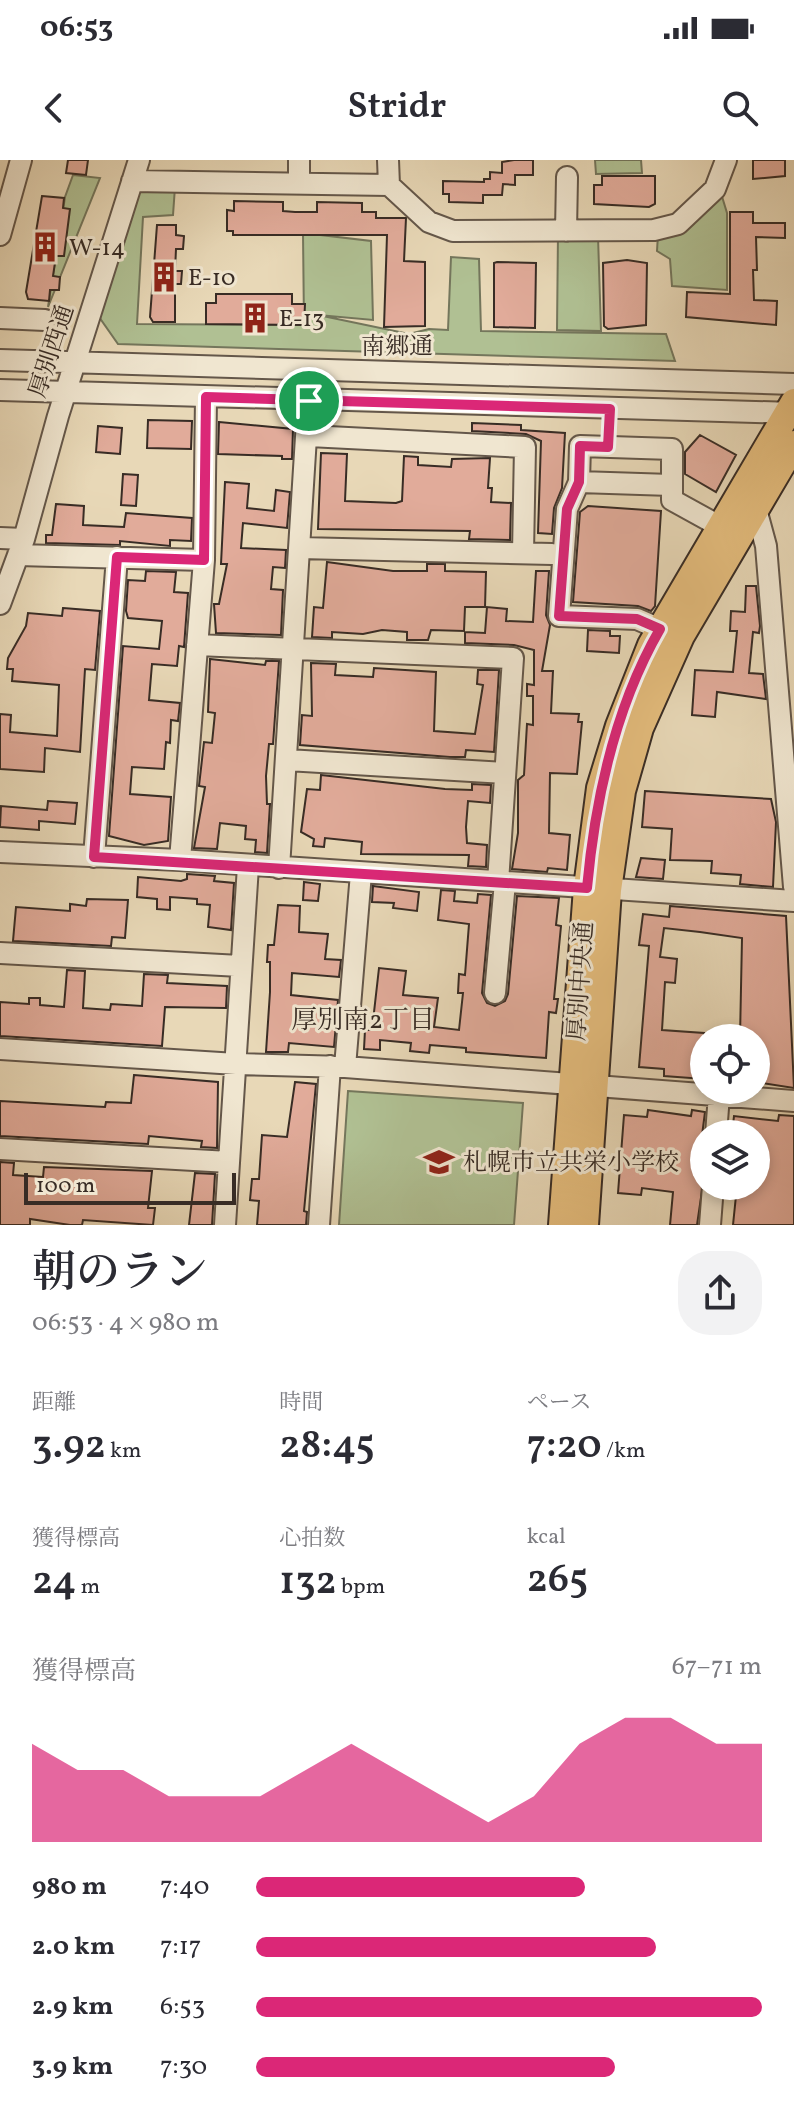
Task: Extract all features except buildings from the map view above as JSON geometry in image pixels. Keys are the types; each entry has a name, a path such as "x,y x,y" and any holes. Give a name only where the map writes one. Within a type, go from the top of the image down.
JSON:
{"main road":[{"name":"厚別中央通","path":"585,1225 584,1084 597,889 600,788 619,726 660,629 792,409"},
{"name":"厚別中央通","path":"597,889 640,728 681,636 794,444"},
{"name":"厚別中央通","path":"562,1225 584,1084"}],"street":[{"path":"0,235 21,160"},
{"name":"厚別西通","path":"0,604 21,547 74,364 139,160"},
{"path":"299,160 299,183"},
{"path":"388,160 389,185"},
{"path":"132,181 389,185 429,222 453,231 642,232 678,224 715,189 726,160"},
{"path":"566,231 567,177"},
{"path":"0,318 45,320"},
{"name":"南郷通","path":"0,360 309,371 478,372 794,384"},
{"path":"279,868 309,436 309,371"},
{"path":"0,390 610,409 792,409"},
{"path":"180,860 204,560 206,397"},
{"path":"608,447 610,409"},
{"path":"309,436 525,447 523,553"},
{"path":"660,629 637,619 559,616 567,509 579,482 580,446 672,449 672,500 721,527"},
{"path":"579,482 671,485"},
{"path":"756,509 766,546 794,887"},
{"path":"0,538 21,547 117,557 204,560"},
{"path":"300,548 552,554"},
{"path":"94,857 117,557"},
{"path":"197,645 513,658 495,993"},
{"path":"287,760 505,773"},
{"path":"0,852 180,860 794,901"},
{"path":"225,1225 248,866"},
{"path":"319,1225 361,873"},
{"path":"0,953 240,966"},
{"path":"0,1049 236,1064 338,1066 690,1093"},
{"path":"770,1099 794,1101"},
{"path":"0,1149 229,1162"},
{"path":"710,1225 712,1200"}],"green space":[{"path":"595,160 641,160 642,173 596,174"},
{"path":"73,175 100,178 48,307 65,197"},
{"path":"136,186 175,187 173,215 143,217 137,324 304,325 303,233 371,241 373,320 318,315 409,334 429,329 448,330 451,257 479,259 481,331 666,334 675,361 118,344 97,314"},
{"path":"720,190 727,213 727,290 672,286 670,259 657,251 658,234"},
{"path":"558,234 598,236 601,331 557,330"},
{"name":"札幌市立共栄小学校","path":"348,1091 523,1103 514,1225 339,1225"}],"place":[{"name":"W-14","path":"45,247"},
{"name":"E-10","path":"164,277"},
{"name":"E-13","path":"255,318"},
{"name":"札幌市立共栄小学校","path":"439,1162"}],"district":[{"name":"厚別南2丁目","path":"363,1019"}],"route":[{"path":"206,397 309,401 610,409 608,447 580,446 579,482 567,509 559,616 637,619 660,629 619,726 600,788 587,888 180,860 94,857 117,557 204,560 206,397"}]}
